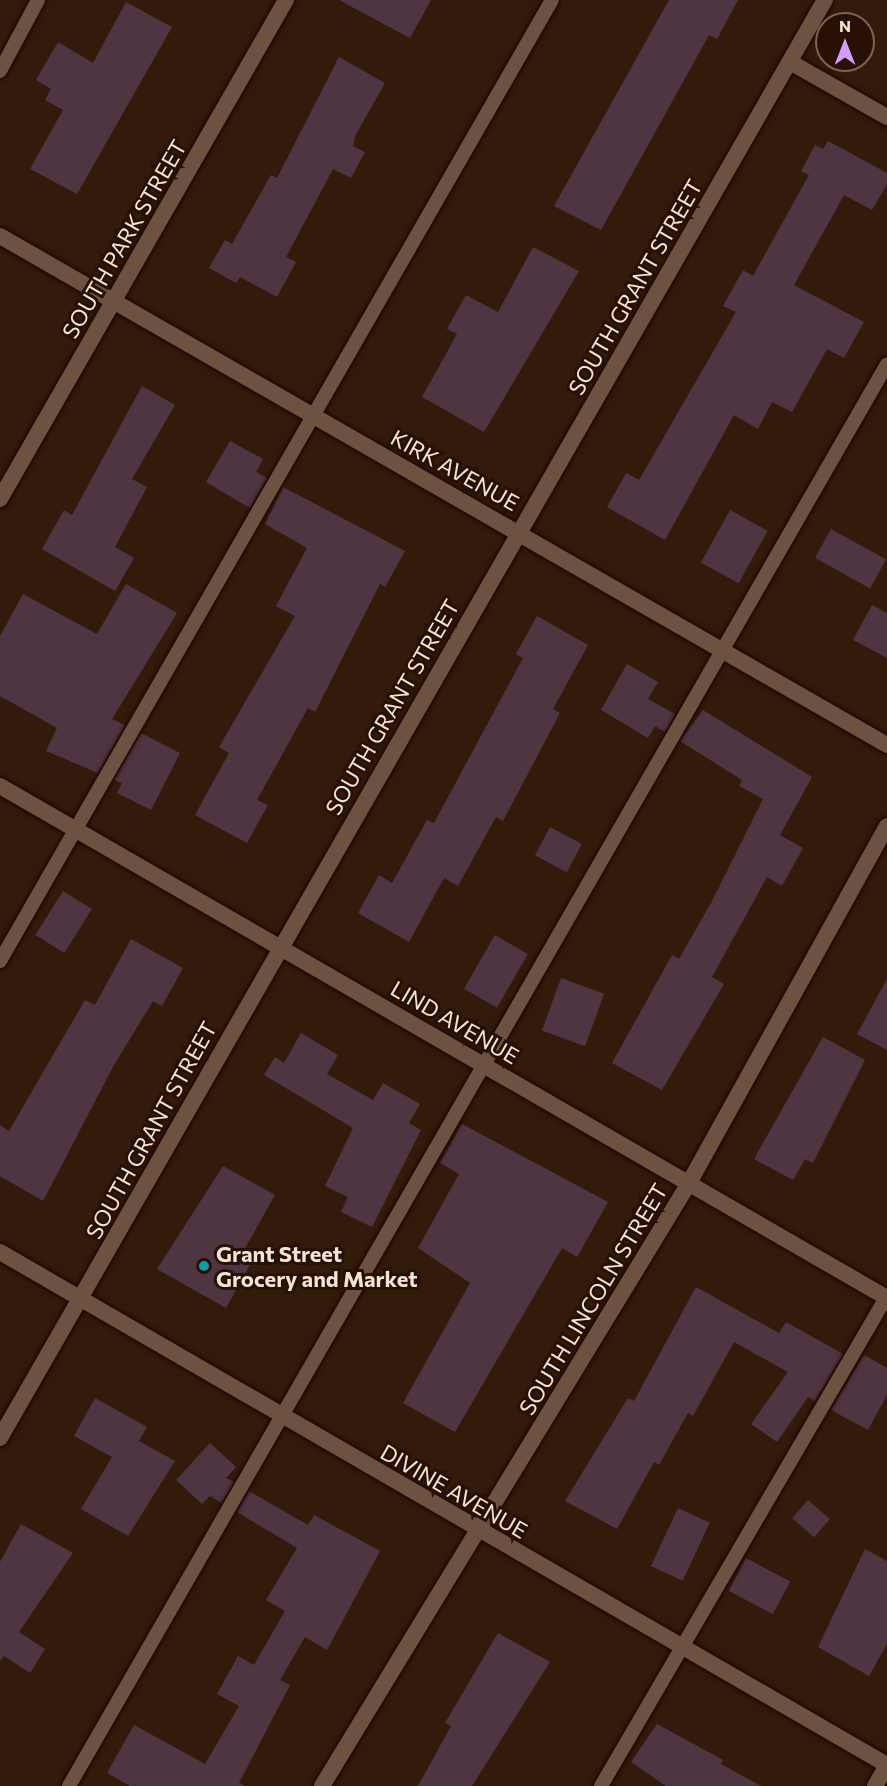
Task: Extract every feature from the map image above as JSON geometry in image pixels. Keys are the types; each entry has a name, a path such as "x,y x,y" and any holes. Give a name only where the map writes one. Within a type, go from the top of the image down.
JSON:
{"street":[{"name":"SOUTH PARK STREET","path":"0,499 286,0"},
{"name":"SOUTH GRANT STREET","path":"0,1438 82,1299 278,948 521,532 825,0"},
{"path":"790,62 887,117"},
{"name":"KIRK AVENUE","path":"0,236 316,418 521,532 887,745"},
{"name":"LIND AVENUE","path":"0,786 887,1297"},
{"name":"SOUTH LINCOLN STREET","path":"322,1786 480,1533 689,1183 887,826"},
{"name":"DIVINE AVENUE","path":"0,1252 480,1533 887,1765"},
{"path":"875,1786 887,1765"}],"lane":[{"path":"0,71 38,0"},
{"path":"0,961 316,418 552,0"},
{"path":"69,1786 887,364"},
{"path":"601,1786 686,1649 887,1297"}],"building":[{"path":"339,0 431,0 410,38"},
{"path":"669,0 738,0 717,39 709,35 601,230 554,206"},
{"path":"126,2 172,27 77,194 30,169 63,110 45,100 51,89 36,80 58,42 93,63"},
{"path":"339,57 385,83 355,136 353,146 365,152 351,178 333,169 286,257 296,262 277,297 240,277 236,283 209,268 225,240 232,244 271,175 277,178"},
{"path":"828,141 887,173 887,184 872,210 844,195 794,285 864,322 844,358 827,349 792,412 772,402 758,429 734,415 665,540 607,507 626,473 639,480 736,312 723,306 743,270 753,276 809,175 801,171 815,145 823,149"},
{"path":"533,247 579,271 484,432 422,397 457,334 447,329 466,295 498,312"},
{"path":"142,386 175,405 132,479 147,487 115,547 134,558 115,591 42,549 64,510 72,515"},
{"path":"230,441 263,459 256,472 267,478 250,508 206,482"},
{"path":"283,487 405,551 385,587 380,584 315,712 308,708 257,800 268,805 247,843 195,815 229,753 219,747 295,616 276,606 307,548 265,524"},
{"path":"730,510 768,531 739,583 701,562"},
{"path":"831,529 886,560 870,588 815,558"},
{"path":"126,584 177,613 112,719 125,725 98,773 46,751 57,728 0,696 0,636 23,594 97,634"},
{"path":"872,605 887,613 887,658 853,640"},
{"path":"537,616 588,645 553,709 560,713 503,821 496,817 458,886 444,878 409,942 358,913 379,875 392,883 427,820 434,823 523,658 516,654"},
{"path":"627,664 658,682 648,699 675,714 665,732 655,726 648,738 601,710"},
{"path":"703,710 812,777 780,835 803,848 782,886 767,877 712,977 724,984 662,1090 612,1063 672,955 679,959 711,903 763,799 739,786 742,780 680,741"},
{"path":"141,733 180,753 151,810 117,793 122,783 114,780"},
{"path":"550,827 582,844 567,872 535,855"},
{"path":"63,891 92,909 64,953 35,935"},
{"path":"495,935 528,954 497,1008 464,989"},
{"path":"131,939 183,968 162,1006 153,1001 114,1065 43,1201 0,1176 0,1125 9,1131 85,1000 95,1005"},
{"path":"561,978 604,994 585,1046 542,1031"},
{"path":"887,979 887,1050 857,1034"},
{"path":"301,1033 338,1055 327,1074 373,1100 383,1083 420,1104 409,1123 421,1130 372,1227 341,1212 348,1197 325,1186 353,1128 264,1075 275,1057 284,1063"},
{"path":"823,1037 865,1060 813,1163 805,1159 793,1180 754,1159"},
{"path":"462,1124 608,1202 577,1257 562,1248 455,1432 403,1403 470,1283 418,1248 459,1174 440,1163"},
{"path":"223,1166 275,1195 240,1257 251,1263 226,1308 157,1269"},
{"path":"696,1287 779,1333 786,1322 843,1354 815,1401 808,1397 777,1442 751,1424 788,1372 734,1342 693,1416 688,1413 659,1465 654,1462 617,1529 565,1501 628,1398 634,1401"},
{"path":"864,1355 887,1368 887,1395 868,1430 831,1410"},
{"path":"95,1398 147,1427 139,1441 175,1461 128,1536 81,1509 112,1457 74,1436"},
{"path":"210,1443 236,1467 226,1478 234,1482 222,1503 210,1496 202,1504 176,1480"},
{"path":"249,1491 308,1525 314,1515 380,1551 327,1650 305,1637 280,1680 290,1685 239,1783 245,1786 130,1786 107,1773 134,1725 205,1764 239,1706 217,1694 238,1656 254,1665 285,1611 266,1600 297,1548 237,1512"},
{"path":"808,1500 830,1519 814,1537 792,1518"},
{"path":"678,1508 710,1523 683,1581 651,1566"},
{"path":"21,1524 73,1553 19,1632 45,1649 30,1673 4,1656 0,1661 0,1562"},
{"path":"865,1549 887,1561 887,1644 869,1676 818,1647"},
{"path":"746,1558 790,1581 773,1614 729,1591"},
{"path":"498,1633 550,1662 472,1786 418,1786 451,1726 445,1723"},
{"path":"657,1724 723,1760 721,1764 761,1786 666,1786 631,1762"}],"place":[{"name":"Grant Street Grocery and Market","path":"204,1266"}]}
